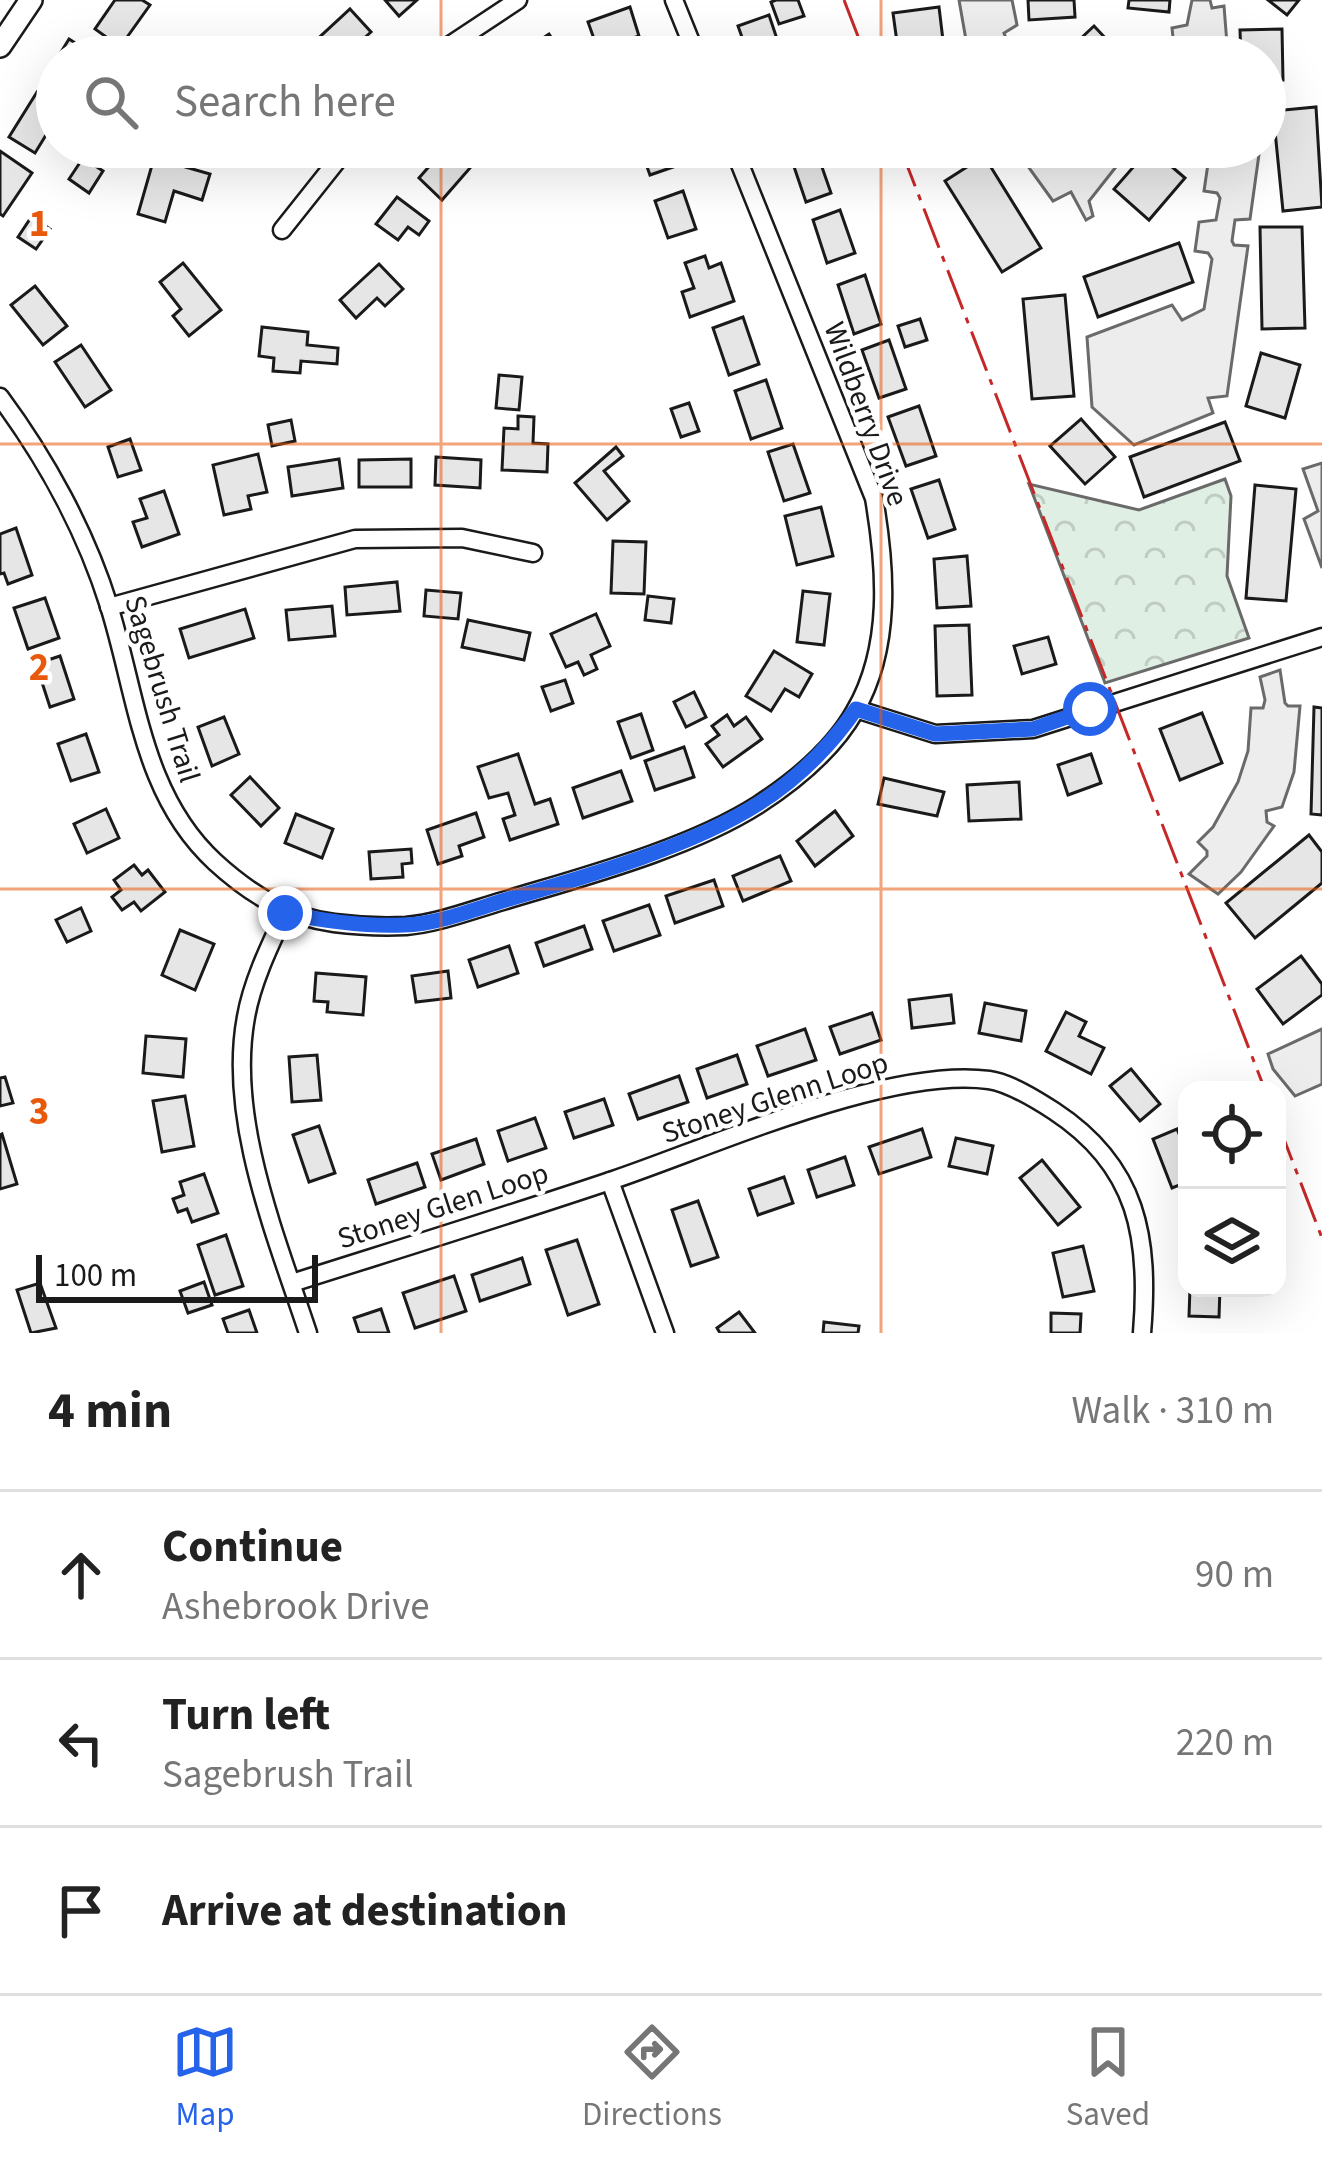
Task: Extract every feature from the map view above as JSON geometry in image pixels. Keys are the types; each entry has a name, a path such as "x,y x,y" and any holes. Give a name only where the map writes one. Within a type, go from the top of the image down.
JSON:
{"street":[{"path":"0,46 31,0"},
{"path":"464,36 518,0"},
{"path":"674,0 689,36"},
{"path":"282,230 331,168"},
{"name":"Wildberry Drive","path":"741,168 874,498 884,554 884,604 875,657 856,709"},
{"name":"Sagebrush Trail","path":"0,397 68,510 109,607 150,764 172,811 212,860 285,913 333,923 408,926 534,892 701,834 791,782 828,748 856,709"},
{"path":"109,607 355,539 462,538 532,553"},
{"path":"856,709 935,734 1033,729 1322,637"},
{"path":"285,913 246,1014 240,1074 249,1136 308,1333"},
{"name":"Stoney Glenn Loop","path":"610,1181 921,1080 992,1080 1045,1105 1088,1133 1119,1171 1141,1227 1146,1294 1142,1333"},
{"path":"610,1181 665,1333"},
{"name":"Stoney Glen Loop","path":"292,1283 610,1181"}],"green space":[{"path":"1225,479 1231,496 1227,576 1249,638 1105,683 1029,484 1139,510"}],"shaded area":[{"path":"959,0 1012,0 1017,25 1005,36 965,36"},
{"path":"1192,0 1210,0 1212,8 1224,6 1226,36 1173,36 1172,28 1187,25"},
{"path":"1029,168 1115,168 1089,201 1093,216 1086,220 1071,192 1053,201"},
{"path":"1207,168 1257,168 1250,219 1235,220 1232,241 1248,246 1227,396 1208,398 1213,413 1134,445 1092,407 1087,337 1172,305 1182,320 1204,309 1212,259 1208,253 1195,251 1199,222 1216,220 1220,198 1204,191"},
{"path":"1322,463 1322,568 1304,519 1318,511 1303,469"},
{"path":"1280,670 1285,703 1300,706 1294,772 1282,807 1266,811 1267,822 1274,826 1241,872 1218,894 1189,874 1207,856 1198,842 1213,827 1238,782 1248,751 1251,708 1263,708 1265,700 1260,677"},
{"path":"1322,1029 1322,1084 1295,1096 1273,1069 1268,1054"}],"building":[{"path":"115,0 142,0 150,5 128,36 105,36 95,29"},
{"path":"385,0 417,0 399,16"},
{"path":"798,0 804,16 779,24 771,2"},
{"path":"1028,0 1074,0 1075,17 1029,20"},
{"path":"1129,0 1170,0 1169,12 1128,8"},
{"path":"1268,0 1299,0 1287,15"},
{"path":"630,7 639,36 593,36 588,22"},
{"path":"939,7 942,36 896,36 893,13"},
{"path":"350,9 371,32 367,36 321,36"},
{"path":"769,15 776,36 742,36 738,26"},
{"path":"1094,26 1103,36 1083,36"},
{"path":"1282,29 1282,36 1240,36 1240,30"},
{"path":"36,94 35,153 9,137"},
{"path":"1316,107 1322,207 1283,211 1279,168 1286,168 1286,110"},
{"path":"0,151 32,173 3,216 0,214"},
{"path":"76,168 103,171 89,193 69,179"},
{"path":"151,168 189,168 210,174 202,200 174,191 165,222 138,214"},
{"path":"428,168 470,168 442,200 419,178"},
{"path":"794,168 822,168 831,193 806,202"},
{"path":"965,168 991,168 1041,248 1002,272 945,181"},
{"path":"1132,168 1173,168 1185,178 1149,220 1114,189"},
{"path":"683,191 696,229 668,238 655,201"},
{"path":"397,197 429,221 419,235 408,227 398,240 376,224"},
{"path":"840,210 855,253 827,263 813,220"},
{"path":"32,216 50,229 36,249 18,237"},
{"path":"1260,227 1302,227 1305,328 1262,329"},
{"path":"1179,243 1193,282 1098,317 1084,277"},
{"path":"705,256 709,268 721,263 734,301 690,317 682,292 694,288 685,263"},
{"path":"183,263 221,310 189,336 173,316 181,309 160,282"},
{"path":"379,264 403,289 385,306 377,298 356,318 340,300"},
{"path":"865,275 881,324 854,334 838,285"},
{"path":"35,286 67,326 43,345 11,305"},
{"path":"1065,295 1074,396 1032,399 1023,299"},
{"path":"743,317 759,364 729,375 713,328"},
{"path":"920,319 927,340 905,347 898,326"},
{"path":"262,327 308,332 307,345 338,348 337,364 301,361 300,373 273,371 274,358 259,356"},
{"path":"889,340 906,389 879,398 862,350"},
{"path":"81,345 111,390 85,407 55,362"},
{"path":"1261,353 1300,365 1285,418 1246,406"},
{"path":"499,375 522,377 519,410 496,408"},
{"path":"766,380 782,428 751,439 735,391"},
{"path":"689,403 699,431 681,437 671,409"},
{"path":"919,406 936,456 906,466 888,417"},
{"path":"518,416 534,417 533,443 548,444 547,472 502,470 504,428 518,429"},
{"path":"1081,419 1115,457 1085,484 1050,446"},
{"path":"291,420 295,441 272,446 268,425"},
{"path":"1225,422 1240,461 1144,497 1130,457"},
{"path":"130,439 141,470 118,477 108,447"},
{"path":"793,444 810,493 784,501 768,452"},
{"path":"616,447 623,456 604,471 629,501 607,520 575,483"},
{"path":"258,454 267,492 248,496 251,509 224,515 213,465"},
{"path":"436,457 481,460 480,488 435,485"},
{"path":"339,459 343,488 292,496 288,467"},
{"path":"411,459 411,487 359,487 359,460"},
{"path":"939,480 955,529 928,538 911,489"},
{"path":"1255,485 1296,489 1286,601 1246,598"},
{"path":"164,491 179,534 142,547 133,522 147,518 140,499"},
{"path":"821,507 833,556 797,565 785,516"},
{"path":"16,528 32,575 8,584 4,573 0,574 0,534"},
{"path":"613,541 646,542 644,594 611,593"},
{"path":"967,556 971,606 937,608 934,559"},
{"path":"397,582 400,611 347,615 345,587"},
{"path":"426,590 461,593 458,619 424,616"},
{"path":"803,591 830,594 824,645 797,642"},
{"path":"648,596 674,599 671,623 645,620"},
{"path":"45,598 59,638 28,649 14,608"},
{"path":"332,606 335,636 289,640 286,610"},
{"path":"245,609 254,638 189,658 180,629"},
{"path":"596,614 610,646 591,655 597,669 584,675 578,662 566,667 551,634"},
{"path":"468,620 530,633 524,660 462,647"},
{"path":"969,625 972,695 937,696 935,626"},
{"path":"1048,637 1056,664 1022,674 1014,646"},
{"path":"774,651 812,674 799,697 785,689 771,711 746,696"},
{"path":"60,656 74,699 50,707 36,664"},
{"path":"565,680 573,703 551,711 542,687"},
{"path":"694,692 706,717 686,727 674,702"},
{"path":"1314,707 1322,708 1322,815 1311,814"},
{"path":"1202,713 1222,763 1180,780 1160,729"},
{"path":"641,714 653,750 631,758 618,722"},
{"path":"727,715 734,726 746,717 762,739 723,767 706,744 719,735 712,726"},
{"path":"224,717 239,754 212,766 198,727"},
{"path":"86,734 99,772 71,781 58,744"},
{"path":"684,747 694,777 655,790 645,761"},
{"path":"518,754 535,804 550,799 558,824 510,840 503,819 515,815 508,793 489,798 478,767"},
{"path":"1091,754 1101,783 1068,795 1058,765"},
{"path":"621,771 632,801 583,818 573,788"},
{"path":"250,777 279,808 261,826 231,795"},
{"path":"884,778 944,792 937,816 878,804"},
{"path":"1019,782 1021,819 969,821 967,785"},
{"path":"106,809 119,838 87,853 74,824"},
{"path":"835,811 853,836 815,866 797,841"},
{"path":"476,813 484,837 459,846 462,856 438,864 427,830"},
{"path":"296,814 333,829 322,858 285,843"},
{"path":"1309,835 1322,852 1322,883 1255,938 1226,903"},
{"path":"411,849 412,863 402,864 403,877 371,879 369,852"},
{"path":"780,856 791,881 743,901 733,876"},
{"path":"134,865 142,875 148,870 165,892 141,911 134,902 122,910 112,897 121,890 114,880"},
{"path":"714,880 723,906 675,923 666,896"},
{"path":"649,905 660,935 614,951 603,921"},
{"path":"81,908 91,931 67,942 56,920"},
{"path":"584,926 592,949 544,966 536,943"},
{"path":"180,930 214,944 195,990 162,975"},
{"path":"509,946 518,973 478,987 469,960"},
{"path":"1301,956 1322,984 1322,995 1283,1024 1257,989"},
{"path":"448,971 451,998 416,1002 412,976"},
{"path":"316,973 366,977 363,1015 327,1012 328,1002 314,1001"},
{"path":"951,995 954,1023 912,1028 909,1000"},
{"path":"985,1003 1026,1011 1021,1041 979,1033"},
{"path":"1066,1012 1086,1022 1079,1036 1104,1048 1091,1074 1046,1051"},
{"path":"872,1013 881,1040 840,1054 830,1027"},
{"path":"805,1029 816,1060 768,1076 757,1046"},
{"path":"146,1036 186,1039 183,1077 143,1073"},
{"path":"317,1055 321,1100 292,1102 289,1057"},
{"path":"737,1055 747,1084 707,1098 697,1069"},
{"path":"1131,1069 1160,1104 1140,1121 1110,1086"},
{"path":"679,1076 688,1102 638,1119 629,1094"},
{"path":"5,1077 13,1103 0,1106 0,1078"},
{"path":"185,1096 194,1146 162,1152 153,1101"},
{"path":"604,1099 613,1125 574,1138 565,1112"},
{"path":"535,1118 546,1148 508,1161 498,1131"},
{"path":"319,1126 335,1173 309,1182 293,1135"},
{"path":"922,1129 931,1157 879,1174 869,1147"},
{"path":"1177,1129 1178,1186 1172,1188 1153,1139"},
{"path":"0,1135 17,1184 0,1189"},
{"path":"956,1138 993,1146 987,1174 949,1166"},
{"path":"476,1139 484,1164 441,1180 432,1154"},
{"path":"845,1157 854,1185 817,1197 808,1170"},
{"path":"1042,1160 1080,1207 1058,1225 1020,1178"},
{"path":"417,1163 425,1187 376,1204 368,1180"},
{"path":"204,1174 218,1213 192,1222 187,1209 178,1212 173,1199 184,1195 180,1182"},
{"path":"784,1177 793,1203 758,1215 749,1189"},
{"path":"698,1201 718,1257 691,1266 672,1210"},
{"path":"226,1235 243,1286 215,1295 198,1245"},
{"path":"577,1240 599,1304 568,1315 546,1250"},
{"path":"1083,1246 1094,1291 1063,1297 1053,1253"},
{"path":"522,1258 530,1284 480,1301 472,1275"},
{"path":"454,1276 466,1311 415,1328 403,1293"},
{"path":"204,1282 212,1305 188,1313 180,1291"},
{"path":"40,1283 56,1328 31,1333 17,1290"},
{"path":"1190,1297 1220,1297 1219,1317 1189,1316"},
{"path":"381,1309 389,1333 359,1333 354,1318"},
{"path":"249,1310 257,1333 228,1333 223,1319"},
{"path":"739,1312 755,1333 720,1333 717,1328"},
{"path":"1051,1313 1081,1314 1080,1333 1051,1333"},
{"path":"824,1322 859,1326 858,1333 823,1333"}],"power":[{"path":"844,0 858,36"},
{"path":"908,168 1262,1081"},
{"path":"1286,1144 1322,1238"}],"route":[{"path":"285,913 333,923 408,926 534,892 701,834 791,782 828,748 856,709 935,734 983,734 1033,729 1090,709"}]}
